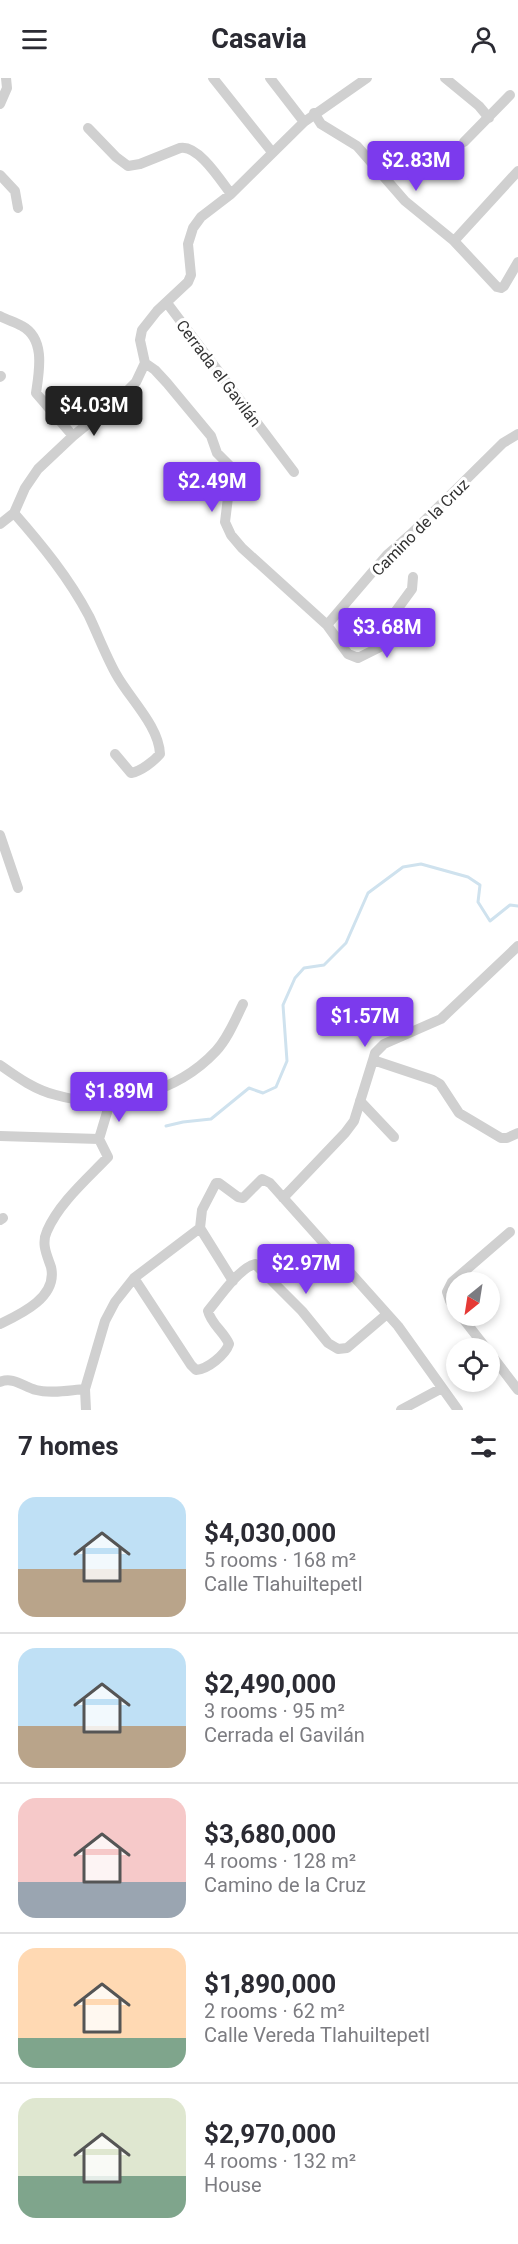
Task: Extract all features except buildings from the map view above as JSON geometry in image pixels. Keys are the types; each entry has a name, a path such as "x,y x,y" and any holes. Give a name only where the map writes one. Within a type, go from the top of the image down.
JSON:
{"street":[{"path":"0,104 7,88 6,78"},
{"path":"213,78 272,152"},
{"path":"270,78 304,122"},
{"path":"0,524 14,513 25,488 38,469 73,436 122,397 136,382 145,363 140,340 142,330 147,322 188,282 191,275 188,244 193,228 207,211 231,194 314,113 367,78"},
{"path":"445,78 479,106 489,118"},
{"path":"464,142 510,95"},
{"path":"314,113 321,124 357,146 405,201 454,241 482,269 492,283 501,288 518,262"},
{"path":"88,128 128,166 140,164 180,148 191,149 205,161 231,194"},
{"path":"454,241 518,171"},
{"path":"0,175 15,191 18,208"},
{"name":"Cerrada el Gavilán","path":"167,303 294,472"},
{"path":"1,317 30,332 40,361 36,393 73,436"},
{"path":"145,363 167,383 211,436 217,453 230,466 225,522 231,535 242,548 327,625 352,658 358,658 380,647 393,615 412,589 413,577"},
{"name":"Camino de la Cruz","path":"327,625 387,555 503,443 518,434"},
{"path":"14,513 64,575 88,615 117,676 144,714 159,746 160,754 136,772 131,773 115,754"},
{"path":"0,835 18,888"},
{"path":"283,1198 354,1121 375,1053 384,1044 441,1019 518,946"},
{"path":"0,1065 34,1087 70,1099 111,1099 158,1090 193,1070 216,1051 226,1039 243,1004"},
{"path":"373,1060 440,1084 459,1113 501,1137 507,1138 518,1133"},
{"path":"0,1324 25,1312 46,1293 52,1270 44,1244 46,1232 57,1214 108,1157 99,1139 111,1099"},
{"path":"360,1101 393,1137"},
{"path":"0,1136 99,1139"},
{"path":"233,1281 200,1228 202,1210 216,1183 243,1198 262,1179 267,1180 398,1326 458,1410"},
{"path":"86,1410 85,1389 105,1321 115,1302 134,1278 200,1228"},
{"path":"464,1272 510,1232"},
{"path":"134,1278 196,1370 204,1370 228,1349 229,1344 226,1337 208,1311 233,1281 249,1266 255,1264 302,1311 328,1343 342,1349 354,1343 387,1314"},
{"path":"469,1326 478,1338"},
{"path":"500,1366 518,1390"},
{"path":"0,1382 12,1380 36,1390 45,1391 85,1389"},
{"path":"401,1410 442,1388"}],"waterway":[{"path":"166,1126 211,1119 249,1088 263,1093 276,1087 287,1061 283,1005 295,978 304,968 324,965 346,943 368,893 403,867 421,864 468,877 480,885 478,902 490,921 510,905 518,906"}]}
